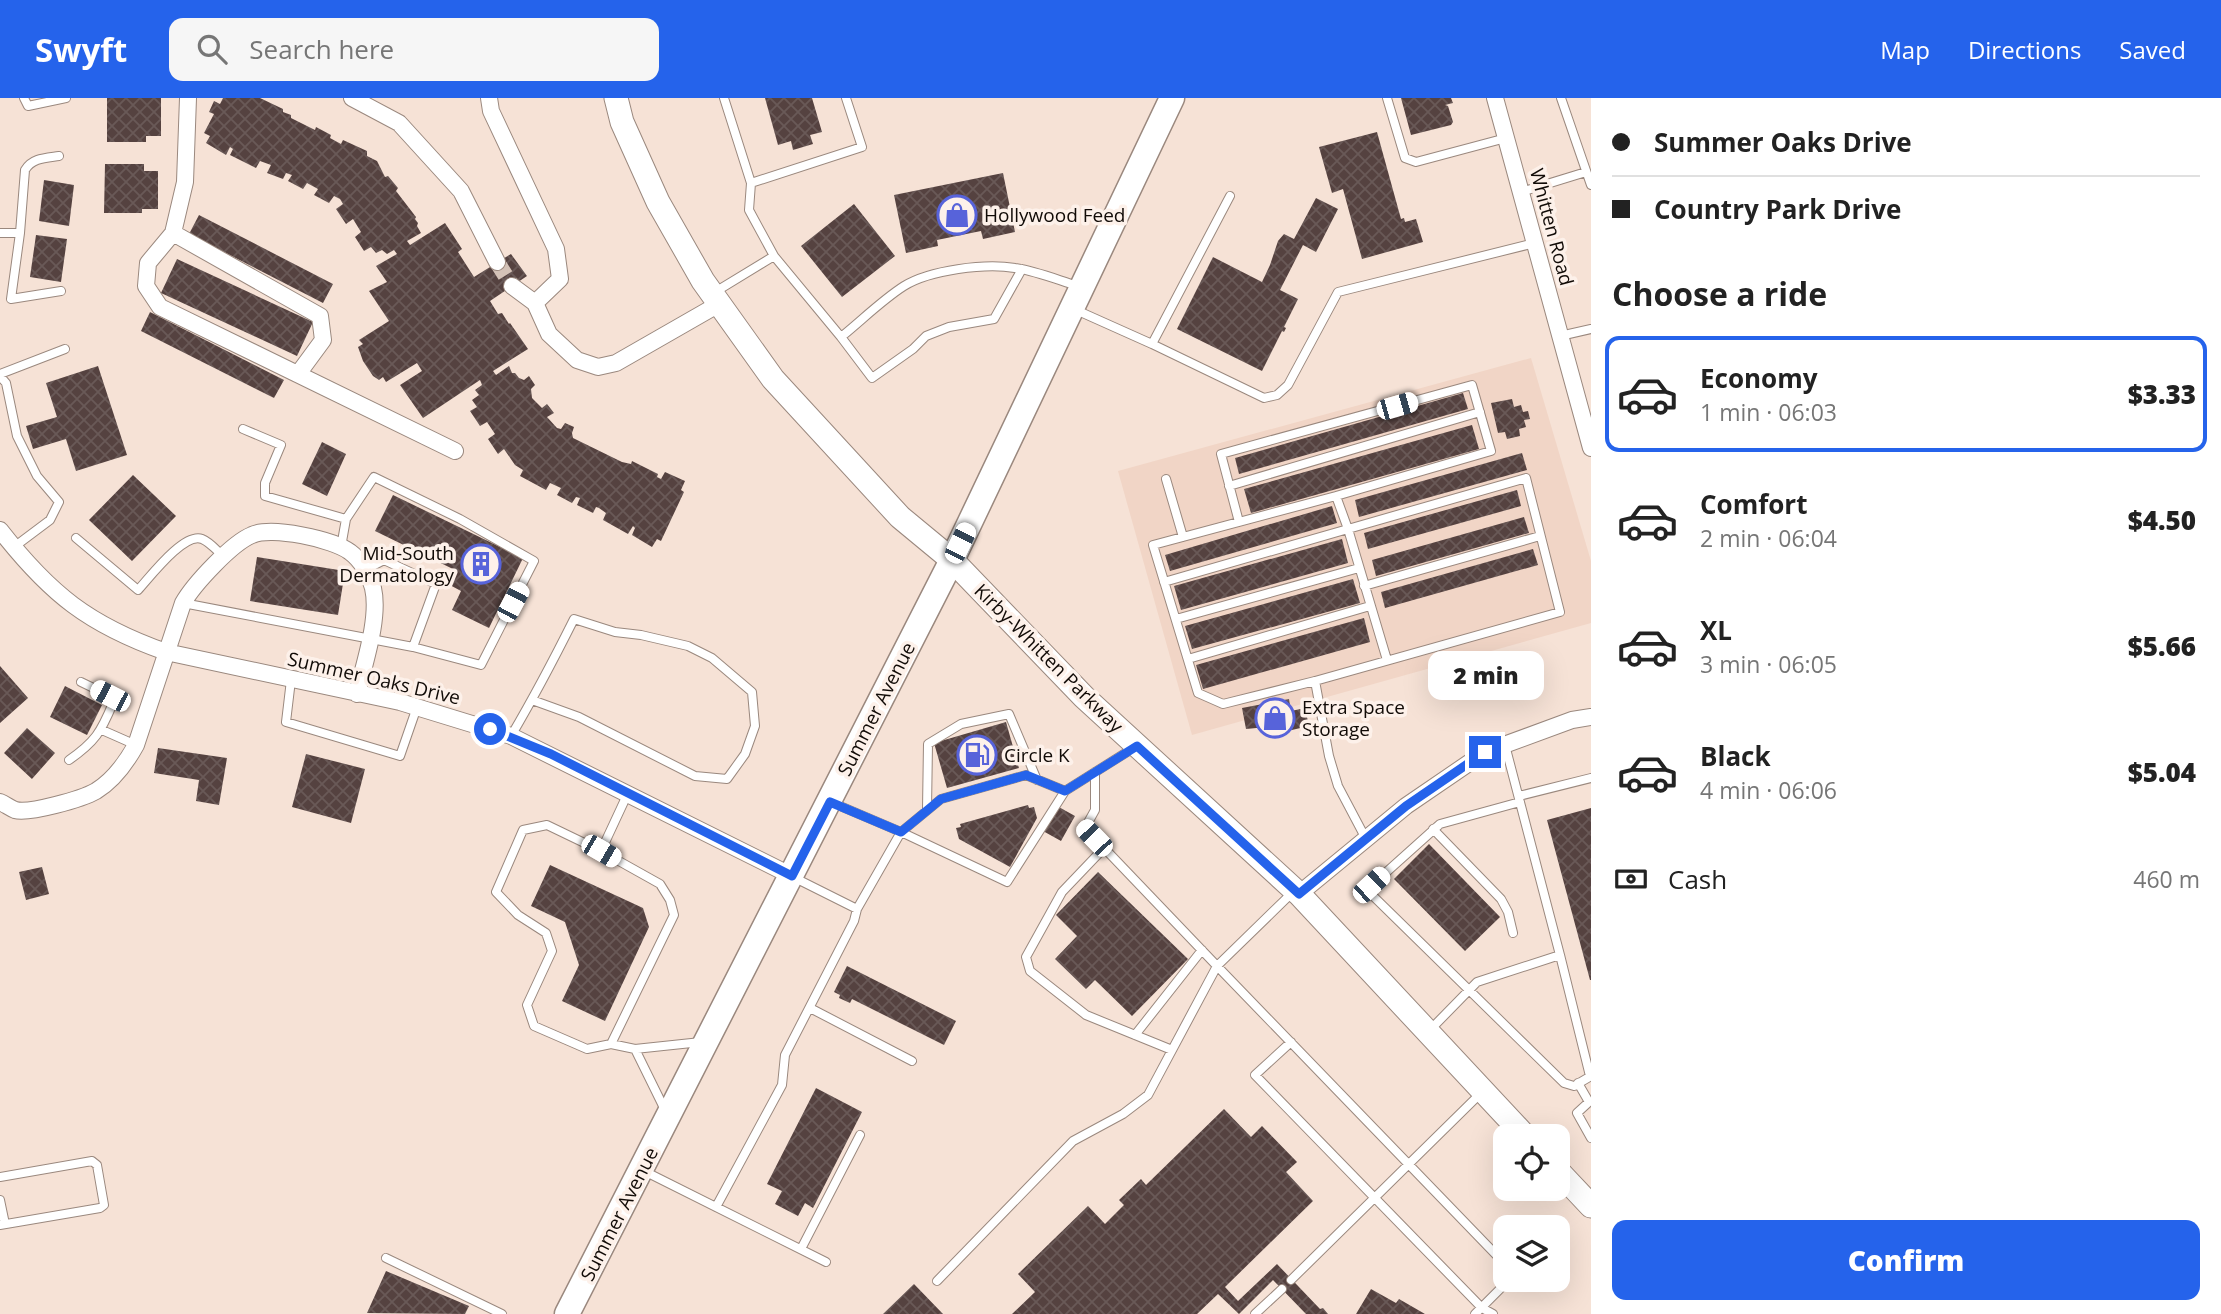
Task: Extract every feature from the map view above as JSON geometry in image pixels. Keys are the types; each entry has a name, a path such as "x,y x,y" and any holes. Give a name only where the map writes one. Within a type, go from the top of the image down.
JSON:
{"main road":[{"name":"Kirby-Whitten Parkway","path":"616,98 622,122 658,202 716,299 773,379 900,517 952,560 1084,697 1297,892 1514,1124"},
{"name":"Summer Avenue","path":"568,1314 952,560 1172,98"},
{"path":"1570,1184 1591,1206"}],"street":[{"path":"188,98 185,182 173,233 148,263 146,285 160,307 455,451"},
{"path":"489,98 491,111 556,249 560,279 535,303"},
{"name":"Whitten Road","path":"1495,98 1590,442"},
{"path":"357,99 399,123 461,191 497,262"},
{"path":"173,233 320,316 323,340 298,374"},
{"path":"512,286 535,303 549,334 577,360 597,367 616,363 716,299"},
{"name":"Summer Oaks Drive","path":"0,530 57,594 118,633 166,652 417,707 511,736 792,876"},
{"path":"0,802 17,811 69,801 95,791 125,763 136,745 183,603 190,592 237,543 249,536 272,531 341,547 352,553 365,570 373,586 375,600 357,695"},
{"path":"1297,892 1406,806 1485,752 1572,720 1591,717"}],"lane":[{"path":"24,98 28,106 66,98"},
{"path":"724,98 751,183 749,210 775,256 872,378 913,349 926,336 949,327 994,319 1021,270"},
{"path":"751,183 862,147 846,98"},
{"path":"1387,98 1405,158 1416,162 1506,138"},
{"path":"1561,98 1591,184"},
{"path":"58,156 38,159 25,170 11,299 61,291"},
{"path":"1521,192 1586,172"},
{"path":"1152,344 1230,196"},
{"path":"0,233 20,233"},
{"path":"841,337 904,286 921,278 989,266 1021,270 1077,298 1152,344 1264,398 1277,395 1288,386 1338,292 1535,243"},
{"path":"716,299 775,256"},
{"path":"1560,336 1591,329"},
{"path":"14,547 50,520 59,502 37,476 18,436 6,383 0,375 65,349"},
{"path":"1164,582 1526,478 1560,612 1223,704 1198,693 1175,619 1164,582 1153,545 1183,537 1239,522 1336,496 1491,451 1472,385 1221,454 1239,522"},
{"path":"1229,486 1480,412"},
{"path":"243,429 281,445 265,483 265,496 346,520"},
{"path":"183,603 370,637 481,664 534,561 460,519 374,477 346,520 341,547"},
{"path":"1166,479 1183,537"},
{"path":"1336,496 1387,660"},
{"path":"1364,586 1540,536"},
{"path":"76,538 138,590 180,545 190,539 205,540 224,557"},
{"path":"365,570 384,560 436,584 413,647"},
{"path":"1175,619 1359,568"},
{"path":"1188,659 1370,606"},
{"path":"511,736 533,700 574,619 615,632 668,640 712,658 752,692 755,726 745,754 727,779 695,776 579,717 533,700"},
{"path":"291,680 286,722 400,756 417,707"},
{"path":"69,760 90,746 102,730 113,703 110,696 81,681"},
{"path":"1315,681 1329,756 1338,786 1366,839"},
{"path":"927,809 928,744 961,724 1009,714 1037,780"},
{"path":"102,730 136,745"},
{"path":"1505,745 1519,799 1560,955 1590,1076 1569,1086 1468,990 1370,890 1371,885 1433,829 1455,818 1519,799 1591,778"},
{"path":"830,802 1007,882 1065,791 1137,746"},
{"path":"1095,772 1095,810 1084,828 1493,1251"},
{"path":"716,1207 782,1085 785,1055 855,921 858,909 901,832 941,799 1026,775 1065,791"},
{"path":"601,851 628,793"},
{"path":"611,1044 674,915 670,900 660,884 547,825 523,830 496,892 517,915 546,933 552,951 527,1004 534,1026 587,1049 611,1044 635,1049 707,1042"},
{"path":"1433,829 1501,900 1508,912 1513,933"},
{"path":"1104,848 1062,892 1026,957 1030,971 1086,1015 1172,1050"},
{"path":"792,876 858,909"},
{"path":"937,1281 1073,1140 1123,1114 1148,1095 1217,966 1297,892"},
{"path":"1135,1035 1202,950"},
{"path":"1428,1032 1468,990 1486,978 1560,955"},
{"path":"810,1008 912,1061"},
{"path":"1291,1042 1255,1075 1478,1311 1493,1314"},
{"path":"635,1049 668,1117"},
{"path":"1578,1083 1590,1102 1577,1113 1591,1138"},
{"path":"1292,1280 1484,1091"},
{"path":"802,1249 860,1135"},
{"path":"0,1177 92,1161 97,1165 104,1205 100,1208 3,1225 0,1200"},
{"path":"642,1170 826,1262"},
{"path":"386,1258 498,1313"},
{"path":"1255,1314 1282,1289"},
{"path":"1478,1311 1497,1292"}],"shaded area":[{"path":"1531,358 1591,561 1591,623 1192,735 1118,471"}],"building":[{"path":"107,98 161,98 161,136 146,136 146,142 107,142"},
{"path":"223,98 260,98 283,109 291,118 331,135 330,138 341,144 343,140 367,151 367,156 377,161 385,177 388,176 398,188 396,191 416,217 421,233 407,241 410,245 445,223 462,249 458,252 474,277 511,254 527,276 490,301 528,349 493,371 496,375 509,366 512,373 519,378 524,380 529,376 535,385 531,389 532,398 542,408 547,404 554,413 547,417 557,428 561,429 565,423 574,427 573,438 622,462 631,464 632,461 658,474 657,477 661,479 665,472 685,481 681,490 684,492 661,541 657,539 652,547 632,535 635,528 633,526 628,534 603,520 606,513 599,508 596,507 593,513 577,505 580,498 576,497 572,503 557,495 561,488 550,483 546,490 520,476 523,470 515,465 504,449 498,454 488,439 495,434 487,422 480,426 470,411 477,407 472,400 479,395 475,390 482,385 480,380 423,418 400,385 422,371 417,363 386,382 383,377 379,380 373,376 363,361 358,347 363,344 359,340 389,321 369,291 387,282 376,266 397,254 394,250 387,254 382,250 376,253 371,247 364,251 355,237 361,232 353,219 346,224 336,209 343,204 340,199 334,196 329,203 314,195 318,189 307,183 303,189 288,181 292,175 286,173 283,179 267,173 271,165 260,161 256,168 230,155 233,149 230,147 226,155 206,143 210,136 204,133 214,114 209,112 214,101 220,104"},
{"path":"765,98 812,98 822,132 810,135 813,144 793,150 791,141 778,145"},
{"path":"1401,98 1451,98 1453,103 1445,105 1448,106 1453,122 1451,125 1411,135"},
{"path":"1377,132 1401,219 1404,218 1405,222 1416,219 1423,242 1362,259 1343,189 1332,193 1319,147"},
{"path":"105,164 144,164 144,171 158,171 158,209 142,209 142,213 104,213"},
{"path":"1003,173 1015,232 983,239 981,231 937,240 938,246 906,253 894,195"},
{"path":"44,180 74,185 69,226 39,221"},
{"path":"1316,198 1338,209 1316,252 1303,245 1280,290 1298,299 1284,332 1282,331 1262,371 1177,329 1213,257 1262,282 1278,241 1284,234 1294,239"},
{"path":"854,204 895,256 842,297 801,246"},
{"path":"199,215 333,284 323,303 189,234"},
{"path":"36,235 67,239 61,282 30,277"},
{"path":"177,259 313,322 297,356 161,293"},
{"path":"150,312 284,380 274,398 141,331"},
{"path":"98,366 127,455 76,471 66,439 33,449 26,426 57,417 46,383"},
{"path":"1463,393 1468,409 1239,474 1235,458"},
{"path":"1512,399 1514,407 1521,405 1523,412 1528,411 1530,419 1524,420 1526,427 1519,429 1520,436 1507,439 1505,432 1498,433 1491,403"},
{"path":"1472,425 1479,449 1251,513 1244,489"},
{"path":"322,442 346,454 327,496 302,484"},
{"path":"1522,453 1527,470 1359,517 1355,500"},
{"path":"133,475 176,516 132,561 89,520"},
{"path":"1517,490 1521,506 1368,549 1364,533"},
{"name":"Mid-South Dermatology","path":"393,495 523,558 489,628 452,610 461,591 448,584 455,570 375,531"},
{"path":"1332,506 1337,523 1170,571 1165,555"},
{"path":"1524,517 1529,533 1376,576 1372,560"},
{"path":"1342,539 1348,563 1181,610 1174,586"},
{"path":"1533,549 1538,565 1385,608 1381,592"},
{"path":"257,557 345,571 338,615 250,601"},
{"path":"1353,579 1360,603 1192,649 1185,626"},
{"path":"1364,618 1370,642 1203,689 1196,665"},
{"path":"0,666 28,698 0,723"},
{"path":"65,686 102,705 87,735 50,717"},
{"name":"Extra Space Storage","path":"1289,699 1291,711 1305,708 1309,726 1279,733 1277,726 1246,729 1242,708"},
{"name":"Circle K","path":"1006,722 1019,768 947,788 934,743"},
{"path":"27,728 55,753 32,779 4,753"},
{"path":"158,748 227,758 219,805 196,801 199,780 154,773"},
{"path":"306,754 365,769 351,823 292,807"},
{"path":"1028,805 1029,808 1034,807 1037,818 1010,867 959,839 956,828 961,827 960,824"},
{"path":"1057,806 1075,816 1061,841 1043,831"},
{"path":"1591,808 1591,980 1590,980 1547,820"},
{"path":"1429,844 1500,917 1465,951 1394,879"},
{"path":"550,865 643,908 649,927 605,1021 562,1001 579,965 565,922 531,906"},
{"path":"42,867 49,894 26,900 19,872"},
{"path":"1098,872 1188,959 1132,1016 1095,980 1086,989 1055,959 1077,936 1056,915"},
{"path":"847,966 956,1021 944,1045 852,999 850,1003 839,998 840,995 834,992"},
{"path":"816,1088 862,1112 813,1208 805,1203 798,1216 775,1204 782,1191 767,1184"},
{"path":"1224,1109 1251,1137 1262,1126 1297,1162 1286,1172 1313,1201 1225,1287 1238,1301 1277,1264 1328,1314 1306,1314 1273,1280 1239,1314 1218,1294 1197,1314 1012,1314 1035,1292 1018,1274 1088,1206 1105,1224 1124,1205 1119,1200 1141,1179 1146,1185"},
{"path":"386,1271 469,1306 465,1314 367,1313"},
{"path":"914,1284 943,1314 883,1314"},
{"path":"1371,1289 1396,1303 1399,1299 1425,1314 1356,1314"}],"tunnel":[{"path":"497,262 512,286"}],"place":[{"name":"Hollywood Feed","path":"957,215"},
{"name":"Mid-South Dermatology","path":"481,564"},
{"name":"Extra Space Storage","path":"1275,718"},
{"name":"Circle K","path":"977,755"}],"route":[{"path":"490,729 551,754 792,876 830,802 901,832 941,799 1026,775 1065,791 1137,746 1299,894 1406,806 1485,752"}]}
